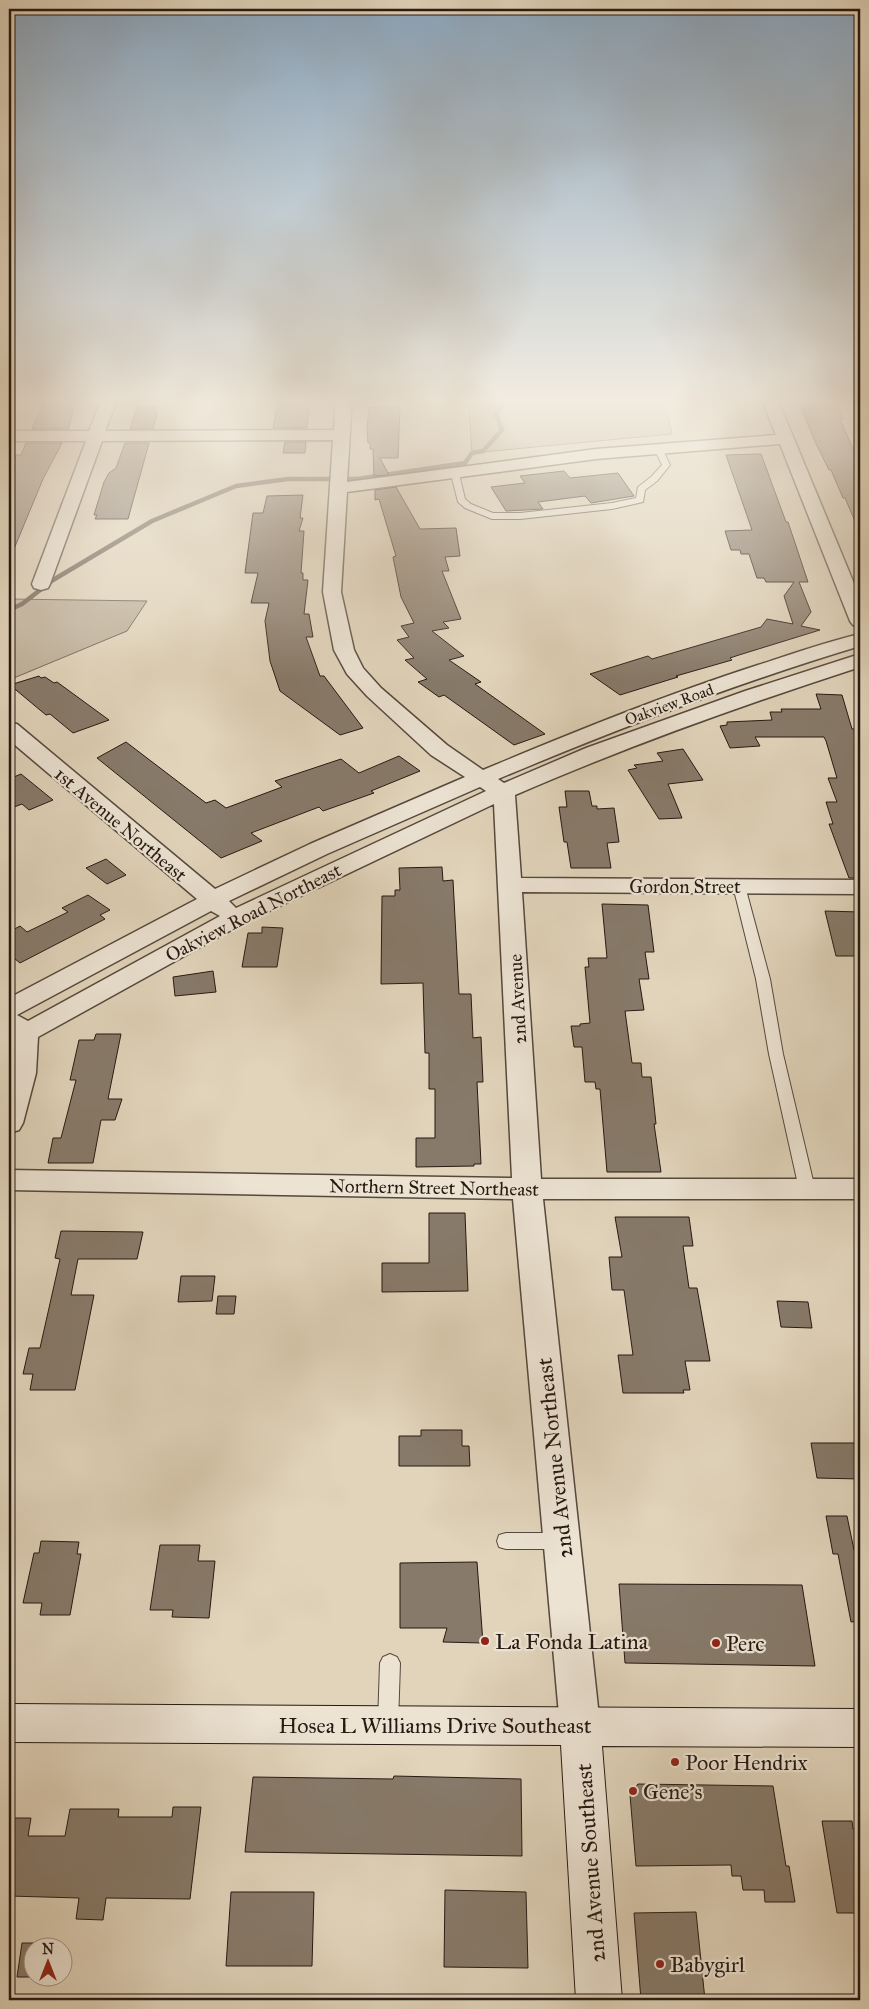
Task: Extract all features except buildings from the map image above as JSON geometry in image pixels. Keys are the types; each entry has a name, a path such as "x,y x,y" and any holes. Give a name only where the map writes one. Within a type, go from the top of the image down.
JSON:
{"street":[{"path":"41,584 75,492"},
{"path":"339,492 332,592 344,650 354,670 374,692 439,750 481,778 504,800"},
{"path":"807,492 860,621"},
{"name":"Oakview Road","path":"481,778 573,739 731,680 860,640"},
{"name":"Oakview Road","path":"504,800 594,753 752,694 860,660"},
{"name":"1st Avenue Northeast","path":"14,740 234,918"},
{"name":"Oakview Road Northeast","path":"9,1009 212,900 305,855 481,778"},
{"name":"Oakview Road Northeast","path":"14,1031 234,918 504,800"},
{"name":"2nd Avenue","path":"504,800 527,1189"},
{"name":"Gordon Street","path":"510,885 860,887"},
{"path":"9,1123 22,1073 14,1031"},
{"name":"Northern Street Northeast","path":"9,1180 527,1189 860,1189"},
{"name":"2nd Avenue Northeast","path":"527,1189 580,1726"},
{"name":"Hosea L Williams Drive Southeast","path":"9,1723 860,1728"},
{"name":"2nd Avenue Southeast","path":"580,1726 599,2000"}],"lane":[{"path":"459,492 461,500 468,506 492,516 520,516 612,506 640,500 641,492"},
{"path":"739,886 751,926 763,979 776,1054 807,1189"},
{"path":"506,1541 562,1541"},
{"path":"388,1725 390,1663"}],"shaded area":[{"path":"9,599 147,601 127,631 9,680"}],"waterway":[{"path":"9,610 22,604 53,580 152,521 222,492"}],"place":[{"name":"La Fonda Latina","path":"485,1641"},
{"name":"Perc","path":"716,1643"},
{"name":"Poor Hendrix","path":"675,1762"},
{"name":"Gene's","path":"633,1791"},
{"name":"Babygirl","path":"660,1964"}]}
